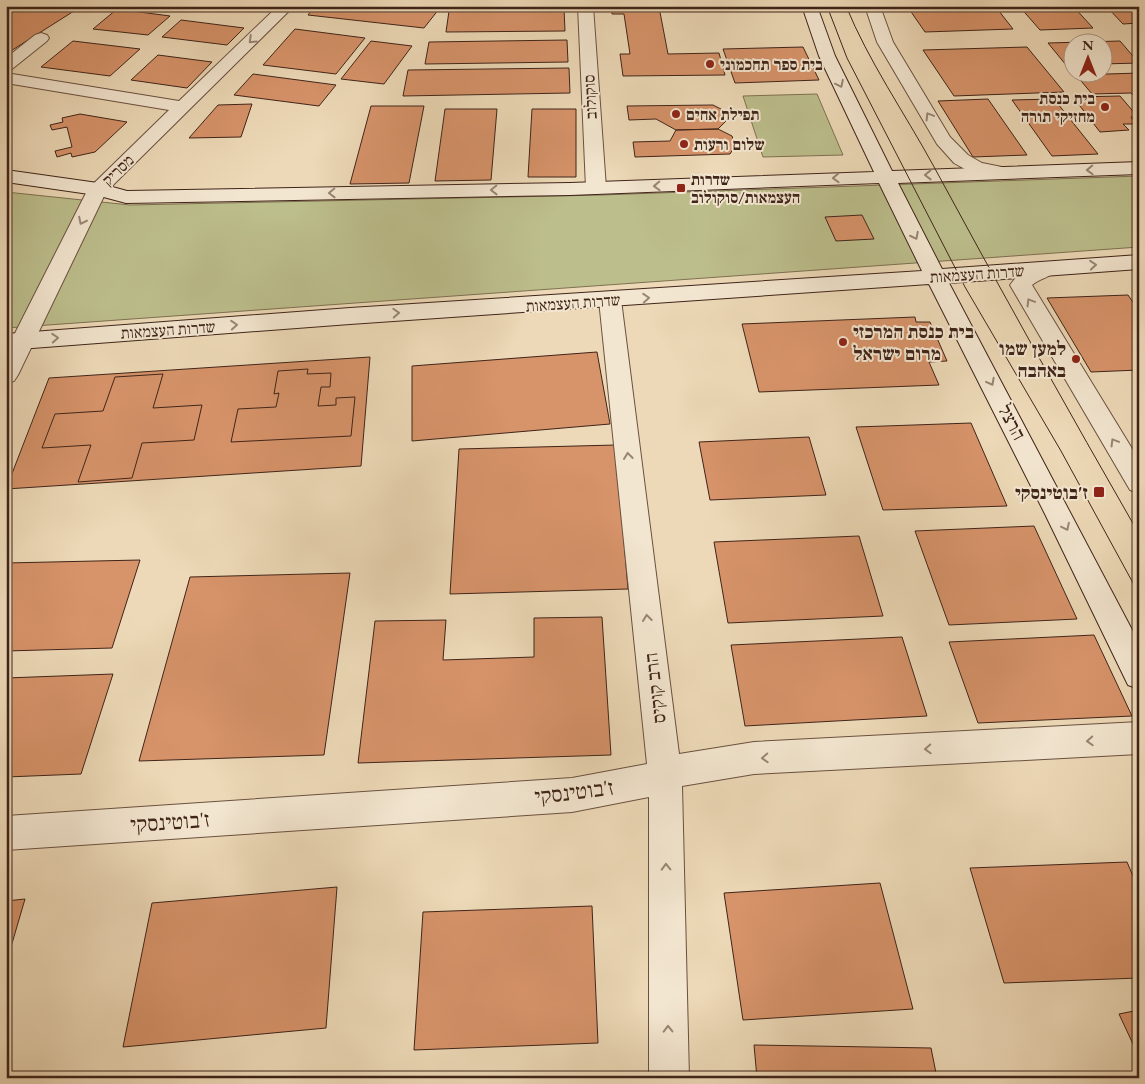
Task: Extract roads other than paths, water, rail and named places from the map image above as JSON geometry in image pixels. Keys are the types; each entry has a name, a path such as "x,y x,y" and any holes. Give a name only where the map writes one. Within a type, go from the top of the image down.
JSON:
{"street":[{"name":"מסריק","path":"6,375 15,341 98,189 287,6"},
{"name":"סוקולוב","path":"585,6 596,188"},
{"name":"הרצל","path":"809,6 812,18 836,74 885,176 1058,510 1139,675"},
{"path":"872,6 886,42 943,140 960,159 977,168 1005,173"},
{"path":"6,66 41,38"},
{"path":"6,78 182,107"},
{"path":"6,176 98,189 126,197 596,188 1139,168"},
{"name":"שדרות העצמאות","path":"15,341 1139,262"},
{"path":"1047,269 1033,274 1024,280 1022,285 1139,483"},
{"name":"הרב קוקיס","path":"610,300 666,775 669,1078"},
{"name":"ז'בוטינסקי","path":"6,833 572,795 641,782 714,762 754,758 1139,738"}],"tram line":[{"path":"827,6 847,58 965,287 1061,451 1139,594"},
{"path":"846,6 876,67 922,145 1139,534"}],"place":[{"name":"בית ספר תחכמוני","path":"710,64"},
{"name":"בית כנסת מחזיקי תורה","path":"1105,107"},
{"name":"תפילת אחים","path":"676,114"},
{"name":"שלום ורעות","path":"684,144"},
{"name":"שדרות העצמאות/סוקולוב","path":"681,188"},
{"name":"בית כנסת המרכזי מרום ישראל","path":"843,342"},
{"name":"למען שמו באהבה","path":"1076,359"},
{"name":"ז'בוטינסקי","path":"1099,492"}]}
